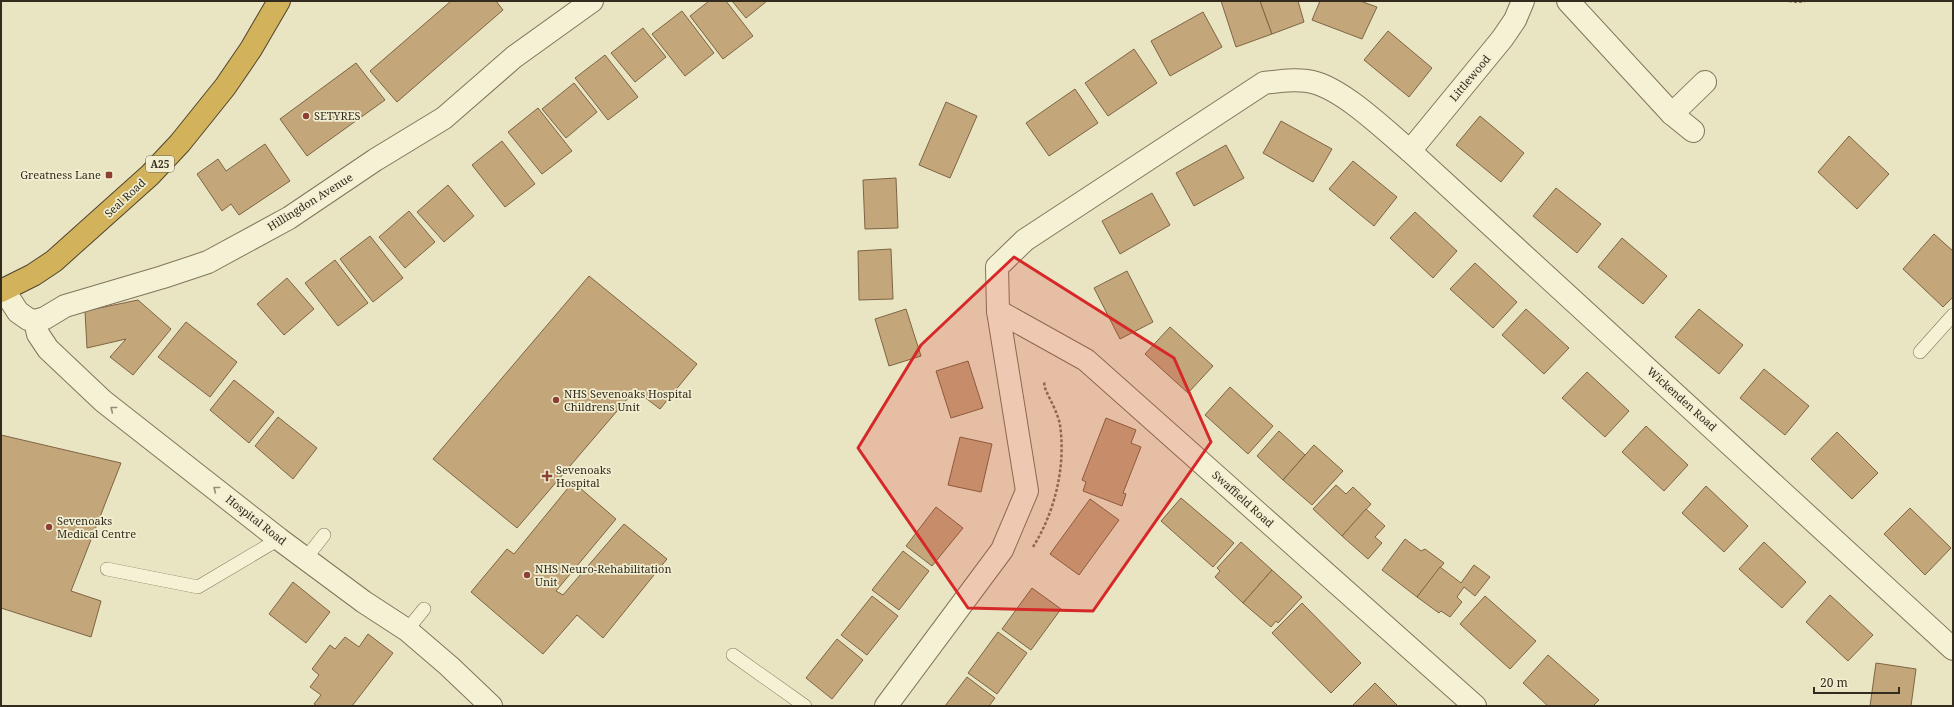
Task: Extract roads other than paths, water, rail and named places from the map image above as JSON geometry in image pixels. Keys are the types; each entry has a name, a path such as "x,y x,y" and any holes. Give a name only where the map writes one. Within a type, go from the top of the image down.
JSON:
{"highway":[{"name":"Seal Road","path":"2,290 33,275 54,261 150,175 180,143 225,87 251,49 279,1"}],"street":[{"name":"Hillingdon Avenue","path":"35,321 45,318 65,306 208,262 289,218 375,160 444,118 514,57 592,1"},
{"name":"Littlewood","path":"1410,151 1502,38 1515,20 1523,1"},
{"path":"1568,1 1672,114 1693,131"},
{"name":"Wickenden Road","path":"886,706 1002,550 1027,491 998,311 997,267 1025,240 1264,83 1285,80 1316,83 1347,99 1410,151 1953,649"},
{"path":"1672,114 1705,82"},
{"path":"2,290 18,312 28,319 35,321"},
{"name":"Swaffield Road","path":"998,311 1086,360 1475,706"},
{"name":"Hospital Road","path":"35,321 37,331 42,342 87,387 279,539 364,602 407,630 449,666 491,706"}],"lane":[{"path":"1920,352 1953,316"},
{"path":"306,558 324,535"},
{"path":"107,569 198,587 279,539"},
{"path":"407,630 424,609"},
{"path":"733,655 805,706"}],"place":[{"name":"SETYRES","path":"306,116"},
{"name":"Greatness Lane","path":"109,175"},
{"name":"NHS Sevenoaks Hospital Childrens Unit","path":"556,400"},
{"name":"Sevenoaks Hospital","path":"547,476"},
{"name":"Sevenoaks Medical Centre","path":"49,527"},
{"name":"NHS Neuro-Rehabilitation Unit","path":"527,575"}]}
